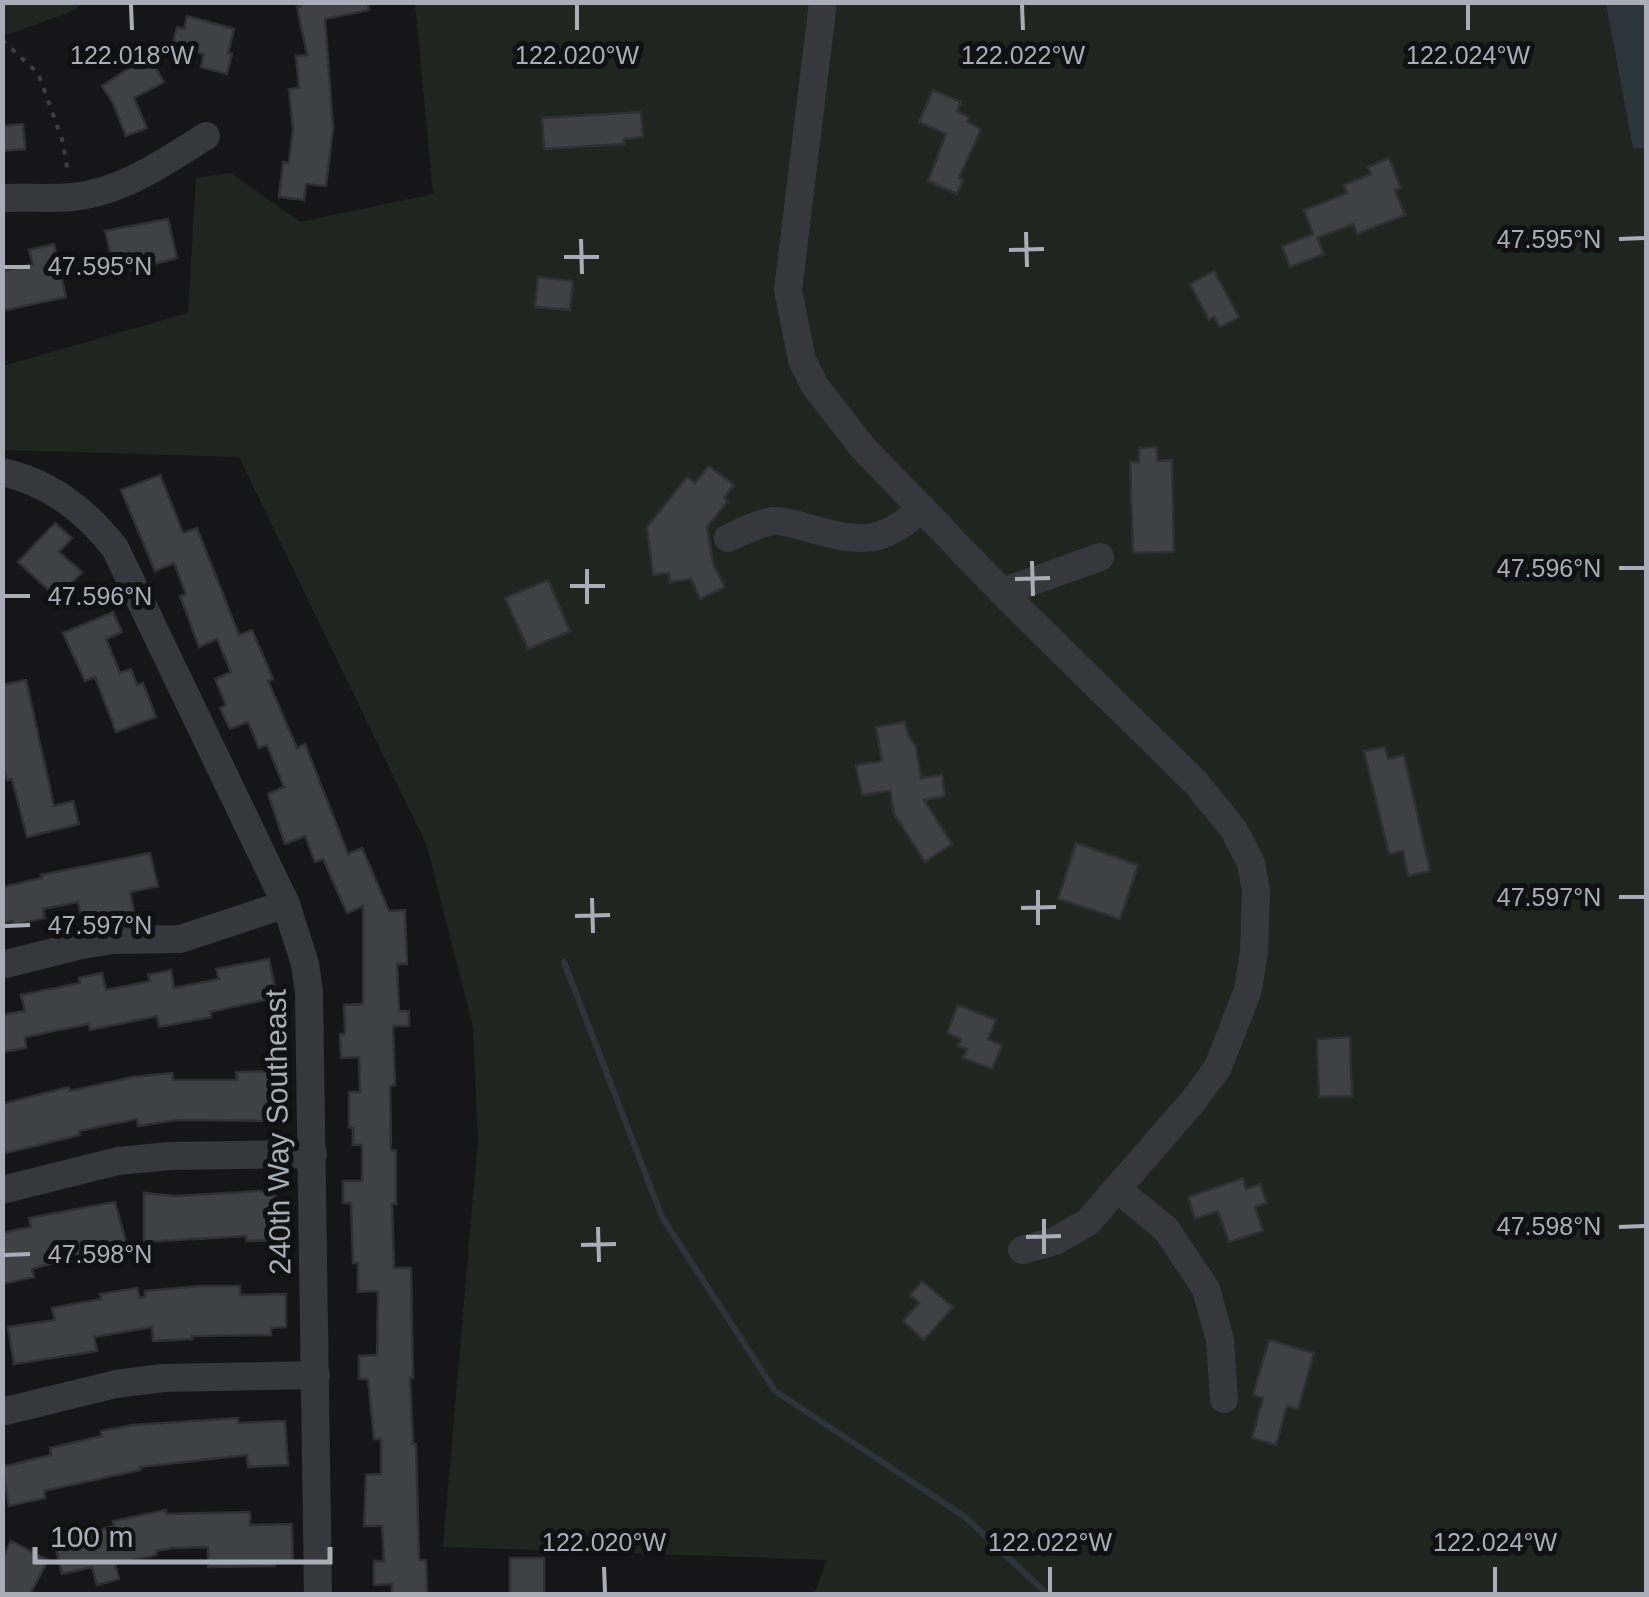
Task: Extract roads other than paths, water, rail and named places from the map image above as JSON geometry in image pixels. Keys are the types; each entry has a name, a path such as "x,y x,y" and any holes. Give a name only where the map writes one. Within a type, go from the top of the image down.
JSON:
{"street":[{"path":"823,2 788,290 802,360 844,427 1002,592 1192,779 1234,830 1251,863 1256,890 1248,990 1218,1067 1088,1222 1072,1233 1022,1250"},
{"path":"2,198 72,197 126,182 206,136"},
{"name":"240th Way Southeast","path":"2,472 34,481 60,495 100,528 128,569 286,904 305,964 310,992 318,1594"},
{"path":"728,538 771,521 846,539 876,537 904,525 922,508"},
{"path":"1002,592 1100,557"},
{"path":"2,965 82,944 180,938 286,904"},
{"path":"2,1190 118,1161 170,1156 313,1154"},
{"path":"1117,1189 1166,1229 1206,1289 1220,1340 1224,1399"},
{"path":"3,1411 116,1384 162,1378 316,1375"}],"waterway":[{"path":"564,962 662,1217 775,1391 965,1517 1047,1594"}]}
